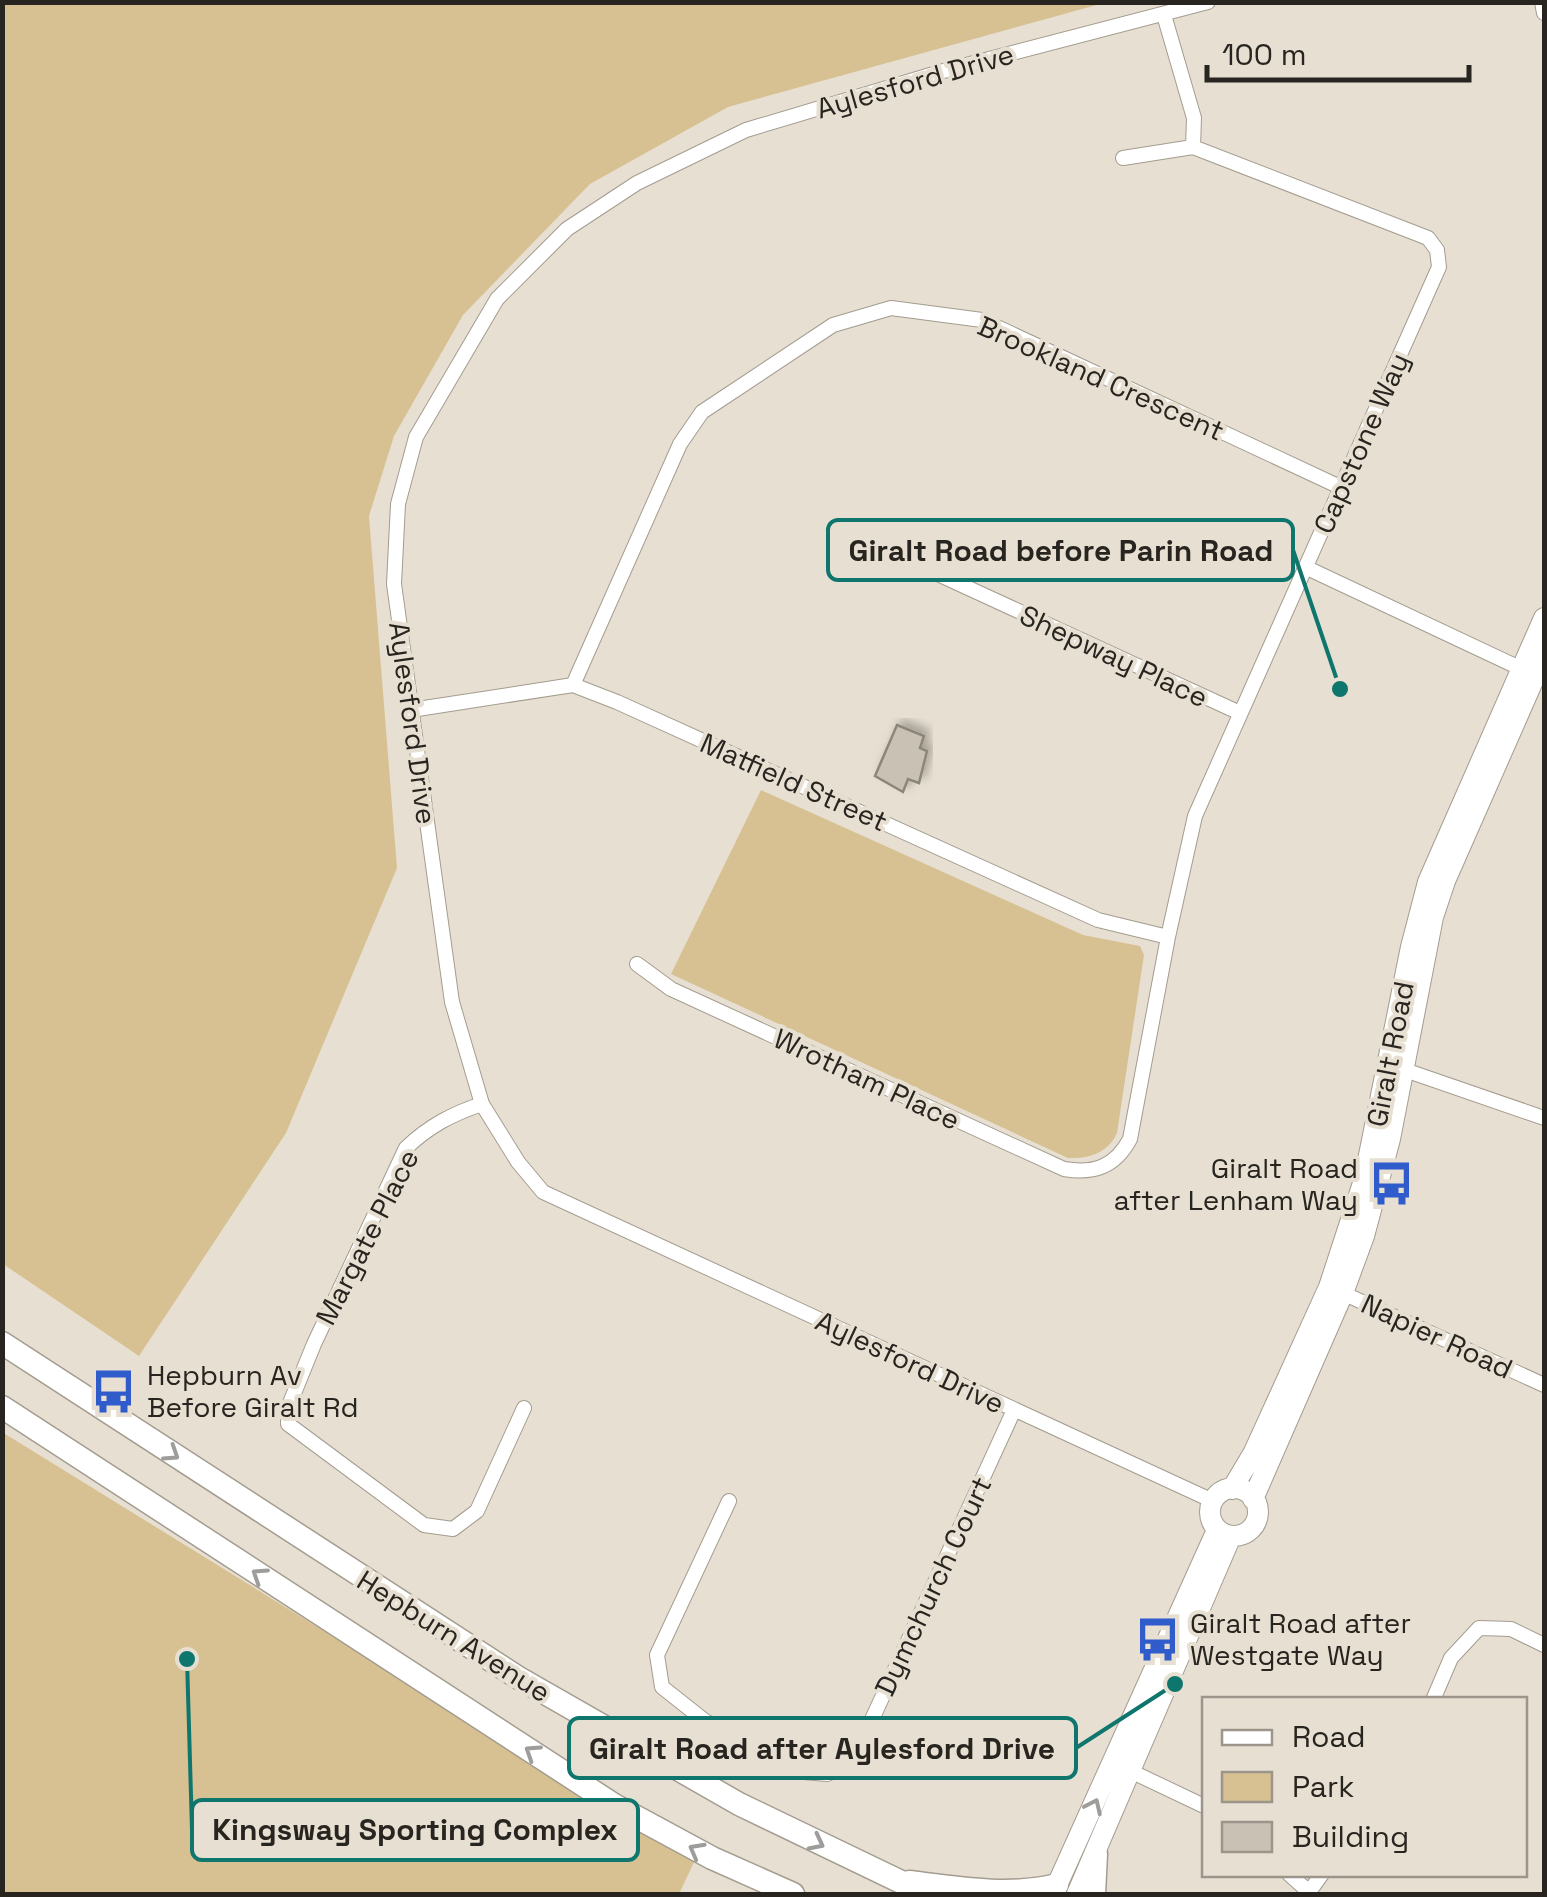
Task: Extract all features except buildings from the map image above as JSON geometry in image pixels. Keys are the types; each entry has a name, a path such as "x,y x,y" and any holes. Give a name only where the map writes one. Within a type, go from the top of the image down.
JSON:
{"main road":[{"name":"Hepburn Avenue","path":"2,1344 517,1678 739,1804 926,1894"},
{"name":"Hepburn Avenue","path":"2,1407 614,1805 712,1858 794,1894"},
{"path":"1094,1894 1096,1854"},
{"path":"895,1880 1009,1894 1062,1891"}],"street":[{"name":"Aylesford Drive","path":"1208,2 948,70 746,130 637,183 567,228 498,299 416,437 398,504 394,584 452,1002 482,1104 518,1162 543,1192 1213,1501"},
{"path":"1542,2 1544,13"},
{"path":"1164,15 1194,118 1193,148"},
{"name":"Capstone Way","path":"1105,1167 1122,1154 1130,1139 1168,937 1196,816 1440,268 1437,250 1428,238 1193,148 1123,158"},
{"name":"Brookland Crescent","path":"573,685 680,444 702,412 833,325 892,308 982,320 1340,487"},
{"name":"Shepway Place","path":"879,547 1240,714"},
{"path":"1305,567 1534,666"},
{"name":"Giralt Road","path":"1253,1499 1380,1183 1396,1067 1434,917 1534,666 1544,618"},
{"path":"411,710 573,685"},
{"name":"Matfield Street","path":"573,685 1098,920 1168,937"},
{"name":"Wrotham Place","path":"637,964 671,990 1064,1169 1086,1173 1105,1167"},
{"path":"1396,1067 1544,1118"},
{"name":"Margate Place","path":"482,1104 447,1116 406,1148 314,1344 288,1408 288,1424 424,1524 452,1529 477,1511 524,1408"},
{"name":"Giralt Road","path":"1232,1489 1336,1290"},
{"name":"Napier Road","path":"1336,1290 1544,1385"},
{"name":"Dymchurch Court","path":"729,1501 657,1655 662,1687 722,1730 804,1772 827,1774 852,1763 1014,1410"},
{"path":"1232,1489 1242,1490 1253,1499 1255,1522 1247,1532 1224,1533 1210,1516 1213,1501 1232,1489"},
{"path":"1062,1891 1122,1767 1224,1533"},
{"path":"1434,1697 1451,1658 1478,1628 1511,1629 1544,1646"},
{"path":"1122,1767 1202,1805"},
{"path":"1062,1891 1096,1854 1122,1767"}],"green space":[{"path":"2,3 1104,3 728,107 590,184 463,315 394,436 369,516 397,868 286,1133 139,1356 3,1264"},
{"path":"761,790 1083,935 1140,946 1144,955 1117,1133 1103,1150 1068,1158 671,974"},
{"path":"2,1432 695,1860 679,1894 3,1894"}],"place":[{"name":"Giralt Road before Parin Road","path":"1340,689"},
{"name":"Giralt Road after Lenham Way","path":"1391,1184"},
{"name":"Hepburn Av Before Giralt Rd","path":"114,1391"},
{"name":"Giralt Road after Westgate Way","path":"1157,1639"},
{"name":"Kingsway Sporting Complex","path":"187,1659"},
{"name":"Giralt Road after Aylesford Drive","path":"1175,1684"}]}
